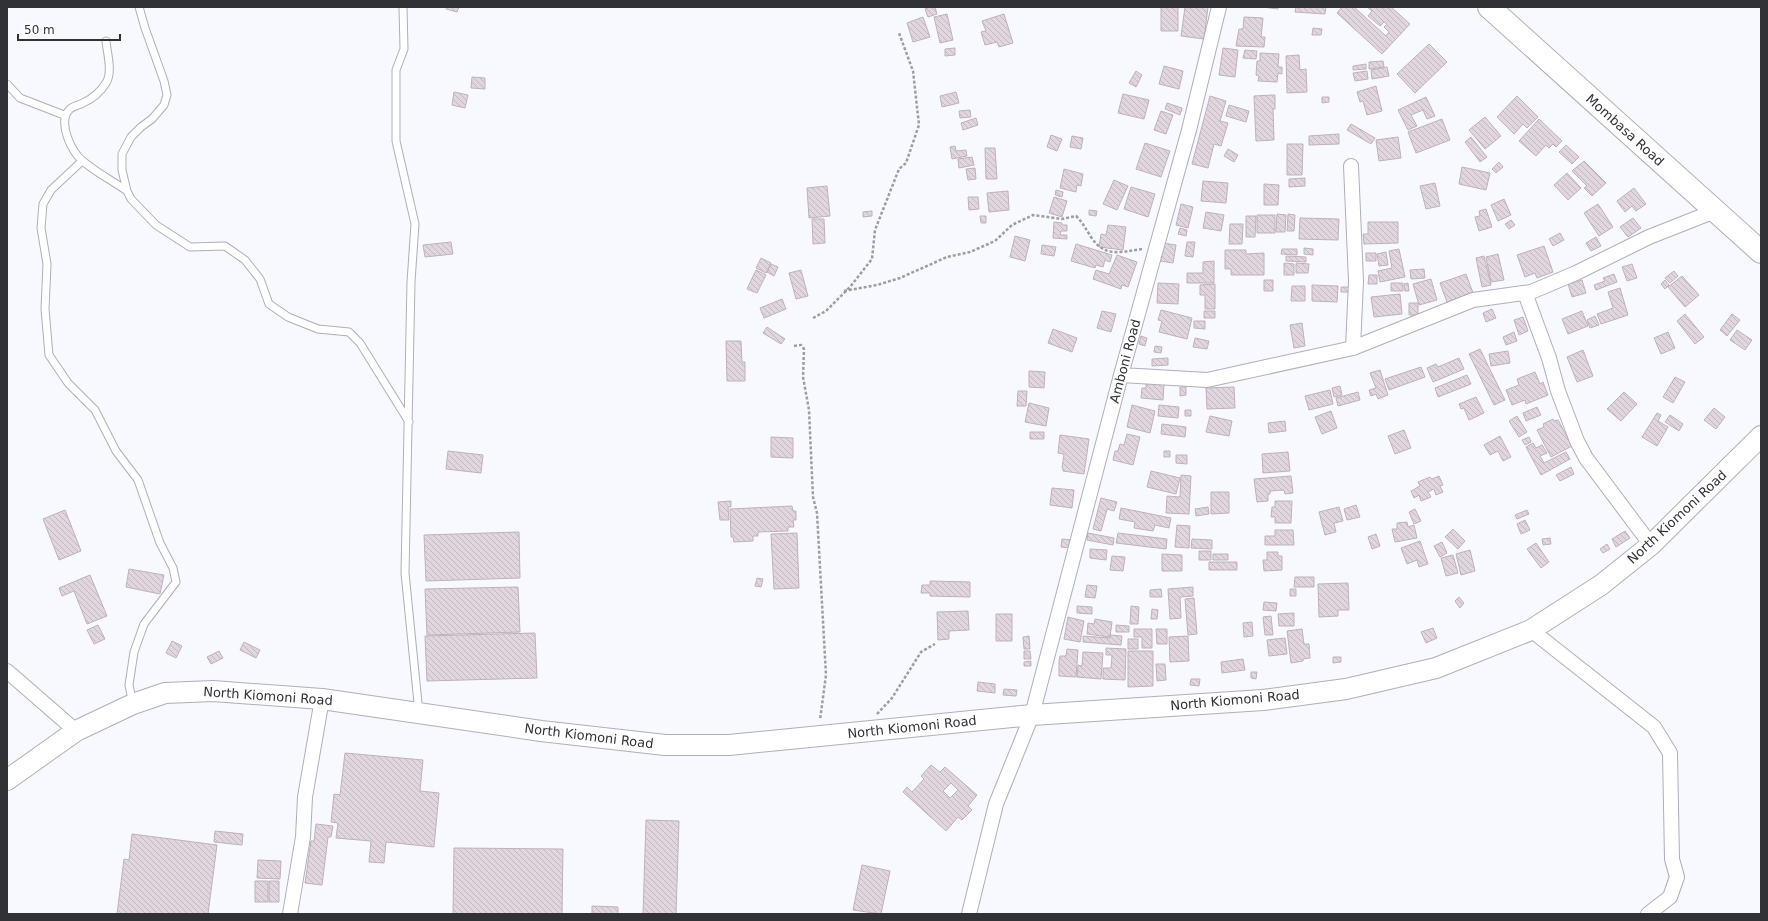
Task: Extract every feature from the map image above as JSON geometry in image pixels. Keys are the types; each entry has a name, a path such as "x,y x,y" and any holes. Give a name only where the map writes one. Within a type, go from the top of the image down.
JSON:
{"highway":[{"name":"Mombasa Road","path":"1490,7 1761,252"}],"main road":[{"name":"North Kiomoni Road","path":"7,780 76,731 133,704 165,693 213,690 322,699 541,731 665,745 729,744 819,737 1032,715 1263,700 1346,689 1436,668 1531,630 1601,585 1650,544 1761,436"}],"street":[{"name":"Amboni Road","path":"969,914 996,804 1032,715 1121,375 1189,130 1220,7"},
{"path":"1351,166 1356,281 1353,348"},
{"path":"1121,375 1207,380 1353,348 1473,300 1531,292 1576,273 1649,237 1715,211"},
{"path":"1525,293 1550,358 1558,391 1576,442 1586,458 1650,544"},
{"path":"1531,630 1654,727 1670,753 1672,859 1677,877 1670,897 1648,914"},
{"path":"7,671 76,731"},
{"path":"290,914 303,836 305,797 322,699"}],"lane":[{"path":"139,7 164,81 167,95 164,104 152,119 131,137 122,154 122,170 127,191 131,199 156,225 190,247 225,246 245,260 260,279 269,304 288,317 318,329 349,332 360,343 409,422"},
{"path":"403,7 404,48 396,70 396,141 415,224 412,282 405,573 419,713"},
{"path":"106,41 109,64 107,82 97,93 85,102 71,108 64,115 63,125 71,145 82,161 127,191"},
{"path":"7,84 20,98 64,115"},
{"path":"82,161 51,190 43,204 41,228 47,264 45,310 49,355 68,384 95,410 116,451 138,480 160,543 173,568 176,582 144,624 134,652 129,685 133,704"}],"path":[{"path":"813,318 826,311 850,286 872,259 875,230 899,169 906,164 919,125 913,71 899,33"},
{"path":"844,291 877,285 900,278 947,257 970,252 995,241 1012,225 1033,215 1062,219 1076,216 1084,224 1100,248 1109,252 1156,247"},
{"path":"794,346 801,345 804,349 803,377 809,410 813,497 817,513 826,675 819,737"},
{"path":"861,732 892,698 922,652 936,644"}],"building":[{"path":"447,7 459,7 457,12 446,9"},
{"path":"935,7 937,14 928,17 925,9"},
{"path":"1161,7 1178,7 1178,31 1161,31"},
{"path":"1185,7 1208,7 1204,39 1181,36"},
{"path":"1262,7 1278,7 1278,9"},
{"path":"1296,7 1326,7 1325,14 1295,12"},
{"path":"1342,7 1354,7 1386,36 1389,32 1384,27 1387,24 1384,22 1380,26 1368,16 1372,11 1367,7 1391,7 1410,24 1382,54 1337,13"},
{"path":"947,14 953,40 940,43 934,17"},
{"path":"1004,14 1013,43 999,47 997,42 985,45 981,32 986,31 982,21"},
{"path":"923,17 930,37 913,42 907,23"},
{"path":"1244,17 1263,18 1261,37 1265,37 1264,47 1236,46 1239,29 1243,29"},
{"path":"1313,28 1322,29 1321,35 1312,35"},
{"path":"1429,44 1447,62 1415,93 1397,74"},
{"path":"955,48 955,55 945,56 945,49"},
{"path":"1223,48 1238,50 1235,77 1219,75"},
{"path":"1245,50 1257,51 1256,59 1243,58"},
{"path":"1260,53 1279,54 1278,67 1282,67 1282,74 1278,73 1277,82 1258,81 1259,76 1256,75 1257,61 1260,61"},
{"path":"1299,55 1300,70 1306,69 1307,92 1287,93 1286,56"},
{"path":"1383,61 1384,67 1369,69 1369,62"},
{"path":"1366,64 1366,69 1353,70 1353,66"},
{"path":"1164,66 1183,71 1179,89 1159,84"},
{"path":"1387,67 1389,76 1372,79 1371,70"},
{"path":"1136,71 1142,75 1136,87 1129,83"},
{"path":"1367,71 1368,79 1355,81 1353,73"},
{"path":"472,77 485,78 485,89 471,88"},
{"path":"1376,86 1382,111 1367,115 1363,101 1360,102 1357,92"},
{"path":"454,92 468,95 465,108 452,105"},
{"path":"956,92 959,103 942,107 940,96"},
{"path":"1123,94 1149,100 1144,119 1118,113"},
{"path":"1275,95 1275,109 1273,109 1274,140 1256,141 1254,96"},
{"path":"1210,96 1226,101 1220,121 1228,123 1221,146 1214,144 1208,168 1192,164"},
{"path":"1517,96 1538,117 1527,128 1523,124 1514,134 1497,117"},
{"path":"1322,97 1329,97 1329,102 1322,103"},
{"path":"1426,97 1435,116 1427,119 1423,110 1411,115 1417,126 1408,130 1398,110"},
{"path":"1167,103 1182,108 1180,115 1165,109"},
{"path":"1229,105 1249,111 1246,122 1226,116"},
{"path":"970,110 971,117 960,118 959,111"},
{"path":"1161,111 1173,115 1166,134 1154,130"},
{"path":"1485,117 1501,136 1485,149 1469,130"},
{"path":"976,118 978,125 963,130 961,123"},
{"path":"1442,119 1450,140 1416,153 1408,132"},
{"path":"1539,119 1562,141 1556,147 1553,144 1549,148 1546,145 1536,156 1519,141"},
{"path":"1351,124 1375,138 1371,144 1347,130"},
{"path":"1339,134 1339,144 1309,145 1309,136"},
{"path":"1051,135 1062,139 1057,151 1047,147"},
{"path":"1072,136 1083,138 1081,149 1070,147"},
{"path":"1398,137 1401,158 1379,161 1376,140"},
{"path":"1471,137 1487,157 1480,162 1465,142"},
{"path":"1145,143 1170,151 1161,177 1136,169"},
{"path":"1287,144 1303,144 1302,175 1287,175"},
{"path":"1566,145 1579,157 1572,164 1559,152"},
{"path":"955,146 956,151 966,150 967,156 952,159 950,147"},
{"path":"985,148 995,148 997,179 986,179"},
{"path":"1228,149 1238,155 1234,162 1224,156"},
{"path":"972,157 974,165 959,168 958,159"},
{"path":"1584,161 1606,183 1592,196 1584,188 1587,186 1572,171"},
{"path":"1499,162 1503,167 1496,173 1492,169"},
{"path":"1462,167 1490,173 1486,190 1459,184"},
{"path":"975,168 976,179 968,180 966,169"},
{"path":"1064,169 1083,174 1081,186 1077,185 1076,192 1060,188"},
{"path":"1567,173 1581,188 1568,200 1554,185"},
{"path":"1305,178 1305,186 1289,187 1289,179"},
{"path":"1114,180 1128,186 1117,210 1103,204"},
{"path":"1203,181 1228,183 1226,203 1201,201"},
{"path":"1435,183 1440,206 1426,209 1420,186"},
{"path":"1264,184 1279,185 1278,205 1264,205"},
{"path":"827,186 830,216 809,218 807,188"},
{"path":"1131,187 1155,194 1148,217 1124,209"},
{"path":"1634,188 1646,204 1636,211 1632,206 1625,212 1617,201"},
{"path":"1056,190 1063,192 1062,197 1055,195"},
{"path":"1008,191 1009,210 989,212 987,193"},
{"path":"968,197 978,197 979,209 969,210"},
{"path":"1054,197 1067,201 1062,217 1049,213"},
{"path":"1504,199 1511,215 1498,221 1491,205"},
{"path":"1181,204 1193,207 1188,228 1176,225"},
{"path":"1598,204 1613,227 1599,236 1584,213"},
{"path":"1486,209 1492,227 1479,231 1475,217 1480,216 1479,211"},
{"path":"1089,210 1097,211 1096,216 1089,215"},
{"path":"872,211 872,216 863,217 863,212"},
{"path":"1206,212 1224,215 1221,231 1203,228"},
{"path":"1277,214 1286,215 1285,232 1276,232"},
{"path":"1288,214 1295,215 1294,231 1287,231"},
{"path":"1257,215 1275,215 1275,233 1257,233"},
{"path":"980,216 986,216 986,223 981,223"},
{"path":"1246,216 1256,216 1255,237 1246,237"},
{"path":"1300,218 1339,219 1338,240 1299,239"},
{"path":"1633,218 1641,228 1628,237 1620,227"},
{"path":"812,219 824,219 825,243 813,244"},
{"path":"1511,220 1515,225 1509,229 1505,224"},
{"path":"1054,222 1067,225 1067,231 1061,231 1060,235 1067,235 1067,239 1053,238"},
{"path":"1368,222 1398,222 1398,243 1364,244 1363,234 1368,234"},
{"path":"1230,224 1243,224 1242,244 1229,244"},
{"path":"1108,225 1126,227 1123,250 1099,247 1101,234 1106,235"},
{"path":"1180,228 1187,230 1186,236 1178,234"},
{"path":"1560,233 1564,240 1553,246 1549,239"},
{"path":"1015,236 1030,240 1025,261 1010,257"},
{"path":"1596,237 1601,246 1591,251 1586,243"},
{"path":"451,242 453,254 425,257 423,245"},
{"path":"1187,242 1195,242 1193,257 1185,256"},
{"path":"1163,243 1176,245 1173,263 1160,261"},
{"path":"1076,244 1112,255 1110,262 1105,260 1103,267 1096,265 1095,268 1071,261"},
{"path":"1042,245 1056,247 1054,256 1041,254"},
{"path":"1544,246 1553,272 1537,278 1535,273 1525,277 1517,255"},
{"path":"1304,248 1313,249 1313,255 1304,254"},
{"path":"1282,249 1297,249 1297,255 1281,254"},
{"path":"1399,249 1405,277 1380,282 1378,271 1392,268 1389,251"},
{"path":"1225,250 1246,250 1246,254 1264,253 1264,275 1231,275 1231,269 1225,269"},
{"path":"1386,252 1388,265 1379,266 1377,254"},
{"path":"1366,253 1376,253 1376,261 1366,261"},
{"path":"1498,254 1504,280 1491,282 1486,257"},
{"path":"1117,255 1137,262 1128,287 1122,285 1121,289 1093,279 1096,270 1109,274"},
{"path":"1286,256 1306,257 1306,262 1286,261"},
{"path":"1484,256 1491,285 1482,287 1476,258"},
{"path":"761,258 771,263 766,273 756,268"},
{"path":"1214,261 1214,283 1187,283 1187,273 1203,273 1203,262"},
{"path":"1284,263 1294,264 1294,275 1284,275"},
{"path":"1296,263 1309,264 1308,273 1296,273"},
{"path":"771,264 778,267 774,276 767,272"},
{"path":"1632,264 1637,278 1627,281 1622,267"},
{"path":"1424,269 1425,278 1411,279 1410,270"},
{"path":"756,270 766,275 757,293 747,289"},
{"path":"801,270 808,296 796,299 789,273"},
{"path":"1674,271 1678,276 1670,283 1665,278"},
{"path":"1466,274 1473,293 1447,302 1440,283"},
{"path":"1614,274 1617,282 1596,290 1594,285 1605,281 1603,278"},
{"path":"1369,275 1377,275 1377,284 1368,284"},
{"path":"1682,276 1699,295 1685,307 1668,287"},
{"path":"1431,279 1437,300 1419,305 1413,284"},
{"path":"1264,280 1273,280 1273,291 1264,291"},
{"path":"1582,280 1586,293 1572,297 1568,284"},
{"path":"1665,280 1669,285 1665,289 1661,284"},
{"path":"1158,283 1179,284 1178,304 1157,303"},
{"path":"1391,283 1403,283 1403,291 1391,291"},
{"path":"1408,283 1409,291 1405,291 1404,284"},
{"path":"1215,284 1215,309 1205,309 1205,295 1200,295 1200,285"},
{"path":"1312,285 1338,286 1337,302 1312,301"},
{"path":"1292,286 1305,286 1305,301 1291,301"},
{"path":"1341,287 1353,287 1353,292 1341,292"},
{"path":"1620,288 1628,315 1601,324 1597,314 1613,308 1608,292"},
{"path":"1400,294 1402,314 1374,317 1371,297"},
{"path":"782,299 786,309 764,318 760,308"},
{"path":"1409,303 1418,303 1418,315 1409,315"},
{"path":"1492,309 1496,318 1486,322 1483,313"},
{"path":"1161,310 1192,318 1187,339 1159,332 1162,321 1158,320"},
{"path":"1102,311 1116,314 1111,332 1097,328"},
{"path":"1204,311 1215,311 1215,318 1204,318"},
{"path":"1582,311 1588,326 1568,334 1562,319"},
{"path":"1685,314 1704,337 1695,344 1677,321"},
{"path":"1732,314 1740,320 1727,336 1720,330"},
{"path":"1595,316 1599,325 1590,328 1587,320"},
{"path":"1523,317 1528,331 1519,335 1514,320"},
{"path":"1194,321 1205,321 1205,329 1194,328"},
{"path":"1302,323 1305,346 1294,348 1290,325"},
{"path":"767,327 785,339 781,344 763,333"},
{"path":"1053,329 1077,338 1072,352 1048,343"},
{"path":"1737,330 1752,340 1745,350 1730,340"},
{"path":"1514,332 1517,341 1506,345 1503,337"},
{"path":"1668,332 1675,348 1661,354 1654,338"},
{"path":"1141,336 1147,338 1145,346 1139,344"},
{"path":"1195,338 1209,341 1207,349 1193,347"},
{"path":"726,341 741,341 742,362 745,362 745,381 727,381"},
{"path":"1155,346 1162,347 1161,353 1154,352"},
{"path":"1480,349 1505,400 1494,405 1469,354"},
{"path":"1583,350 1593,376 1577,382 1567,357"},
{"path":"1508,351 1510,363 1491,366 1489,354"},
{"path":"1168,358 1168,365 1152,366 1152,359"},
{"path":"1459,358 1464,369 1433,382 1427,368 1436,364 1438,367"},
{"path":"1421,367 1425,377 1389,390 1385,379"},
{"path":"1380,370 1388,395 1378,399 1376,394 1371,396 1369,390 1376,388 1370,373"},
{"path":"1029,371 1045,372 1044,388 1029,387"},
{"path":"1535,372 1540,384 1543,382 1548,395 1526,404 1525,400 1512,405 1506,390 1519,385 1517,379"},
{"path":"1467,375 1471,384 1438,397 1435,388"},
{"path":"1675,377 1685,382 1673,403 1663,397"},
{"path":"1146,383 1164,384 1163,400 1141,398 1142,388 1146,388"},
{"path":"1340,386 1342,395 1334,397 1332,388"},
{"path":"1180,387 1186,387 1186,395 1180,396"},
{"path":"1234,387 1235,408 1207,409 1206,388"},
{"path":"1330,390 1333,404 1309,410 1305,396"},
{"path":"1018,391 1027,391 1026,406 1017,406"},
{"path":"1358,392 1360,400 1338,406 1336,398"},
{"path":"1624,392 1637,404 1621,421 1607,409"},
{"path":"1476,397 1484,413 1469,420 1464,408 1461,409 1459,404"},
{"path":"1029,403 1049,408 1046,426 1025,422"},
{"path":"1132,405 1155,411 1150,433 1127,427"},
{"path":"1159,405 1179,407 1178,418 1158,416"},
{"path":"1537,407 1541,415 1526,421 1523,413"},
{"path":"1714,408 1725,417 1716,429 1704,420"},
{"path":"1185,410 1191,410 1191,416 1185,416"},
{"path":"1331,411 1337,428 1322,434 1315,417"},
{"path":"1657,413 1661,415 1658,421 1668,427 1657,446 1642,437"},
{"path":"1670,415 1683,424 1679,431 1665,422"},
{"path":"1210,416 1232,421 1229,436 1206,432"},
{"path":"1517,416 1527,432 1519,437 1509,421"},
{"path":"1553,419 1554,421 1558,420 1572,446 1551,457 1537,430 1544,427 1543,424"},
{"path":"1285,421 1286,431 1269,433 1268,423"},
{"path":"1162,424 1186,427 1185,437 1161,434"},
{"path":"1404,430 1411,448 1395,454 1388,436"},
{"path":"1030,432 1044,432 1044,439 1030,439"},
{"path":"1127,434 1140,437 1133,465 1113,460 1115,451 1118,451 1120,444 1124,445"},
{"path":"1060,435 1089,439 1084,474 1063,471 1064,454 1058,453"},
{"path":"1500,436 1511,457 1503,461 1498,451 1490,455 1484,445"},
{"path":"771,437 793,438 793,458 771,457"},
{"path":"1529,437 1531,442 1525,445 1522,440"},
{"path":"1533,443 1536,448 1542,445 1547,453 1540,456 1544,463 1566,452 1570,459 1541,475 1526,447"},
{"path":"448,451 483,455 481,473 446,469"},
{"path":"1164,451 1170,451 1170,457 1164,457"},
{"path":"1288,452 1290,471 1263,473 1262,454"},
{"path":"1176,455 1187,455 1187,464 1176,463"},
{"path":"1571,467 1574,474 1560,481 1556,475"},
{"path":"1151,471 1180,478 1176,494 1147,487"},
{"path":"1181,475 1191,476 1189,514 1166,513 1167,496 1180,497"},
{"path":"1291,476 1293,493 1285,494 1284,490 1270,491 1270,494 1268,494 1268,501 1257,502 1254,479"},
{"path":"1439,476 1443,485 1440,486 1443,492 1436,495 1434,489 1428,492 1431,497 1421,501 1419,495 1414,498 1411,491 1420,486 1418,482 1430,477 1432,479"},
{"path":"1052,488 1074,490 1072,508 1050,505"},
{"path":"1211,492 1229,492 1229,513 1211,514"},
{"path":"1101,498 1117,502 1114,511 1107,509 1101,531 1093,529"},
{"path":"731,501 731,507 728,507 729,520 720,520 718,502"},
{"path":"1275,501 1292,501 1291,523 1275,523 1275,517 1271,517 1272,507 1275,507"},
{"path":"1356,505 1360,517 1347,520 1344,509"},
{"path":"792,506 793,511 796,511 796,520 793,520 794,527 788,527 788,531 758,532 758,536 753,536 753,541 734,542 733,537 731,537 730,509"},
{"path":"1208,507 1209,514 1196,516 1195,509"},
{"path":"1339,507 1343,521 1334,523 1336,532 1325,535 1319,512"},
{"path":"1121,508 1171,518 1169,528 1155,525 1153,531 1134,528 1135,522 1119,519"},
{"path":"1415,509 1421,521 1414,524 1409,512"},
{"path":"65,510 81,551 59,560 43,519"},
{"path":"1527,510 1529,514 1517,519 1515,515"},
{"path":"1525,520 1530,530 1521,534 1517,524"},
{"path":"1407,522 1408,527 1414,525 1417,538 1395,542 1392,529 1397,529 1397,523"},
{"path":"1177,525 1190,526 1189,548 1175,547"},
{"path":"1453,529 1465,541 1458,549 1445,537"},
{"path":"1275,530 1293,530 1294,545 1265,545 1265,536 1275,536"},
{"path":"1625,531 1630,538 1616,547 1612,539"},
{"path":"519,532 520,578 426,581 424,535"},
{"path":"797,533 799,588 774,589 771,534"},
{"path":"1088,533 1114,538 1113,545 1087,540"},
{"path":"1118,533 1167,539 1166,549 1116,543"},
{"path":"1376,534 1380,546 1372,549 1368,537"},
{"path":"1550,538 1551,544 1543,545 1542,539"},
{"path":"1062,539 1072,540 1071,548 1061,547"},
{"path":"1192,539 1212,540 1212,549 1191,548"},
{"path":"1420,541 1428,564 1419,567 1417,560 1407,564 1401,548"},
{"path":"1442,542 1447,553 1440,557 1434,546"},
{"path":"1536,543 1549,562 1541,568 1527,549"},
{"path":"1607,544 1610,549 1603,553 1600,549"},
{"path":"1090,549 1107,550 1106,560 1090,558"},
{"path":"1470,550 1475,571 1461,575 1456,554"},
{"path":"1199,551 1211,551 1211,560 1199,560"},
{"path":"1267,552 1278,552 1278,556 1282,556 1282,570 1264,571 1263,560 1267,560"},
{"path":"1162,554 1182,555 1182,571 1162,571"},
{"path":"1213,554 1228,554 1228,560 1213,560"},
{"path":"1453,555 1458,573 1446,576 1441,558"},
{"path":"1112,556 1125,557 1123,571 1110,570"},
{"path":"1209,562 1237,562 1237,570 1209,570"},
{"path":"129,569 164,575 160,594 126,587"},
{"path":"90,575 107,616 87,624 74,591 62,596 59,588"},
{"path":"1295,577 1314,577 1314,587 1294,587"},
{"path":"757,578 763,579 761,587 755,586"},
{"path":"930,581 970,582 970,597 930,596 930,593 921,593 922,585 930,585"},
{"path":"1348,583 1349,610 1338,610 1338,616 1319,617 1318,584"},
{"path":"1087,585 1097,586 1095,598 1085,597"},
{"path":"518,587 520,632 427,635 425,589"},
{"path":"1193,587 1193,596 1180,597 1181,618 1170,619 1168,589"},
{"path":"1161,589 1162,597 1150,597 1150,590"},
{"path":"1290,589 1296,589 1296,596 1290,596"},
{"path":"1459,597 1464,603 1460,608 1455,601"},
{"path":"1194,598 1197,634 1188,635 1185,599"},
{"path":"1264,602 1277,603 1276,611 1263,610"},
{"path":"1077,606 1092,607 1092,614 1077,613"},
{"path":"1131,606 1139,607 1138,624 1130,624"},
{"path":"1152,609 1158,610 1157,619 1151,619"},
{"path":"968,611 969,630 949,631 949,639 938,640 937,612"},
{"path":"1294,613 1294,626 1279,626 1278,614"},
{"path":"996,614 1012,614 1012,641 996,641"},
{"path":"1271,616 1273,635 1265,635 1263,617"},
{"path":"1068,617 1084,621 1080,642 1064,639"},
{"path":"1095,619 1112,622 1110,637 1087,634 1088,623 1094,624"},
{"path":"1252,622 1253,636 1244,637 1243,623"},
{"path":"98,625 105,639 94,644 87,630"},
{"path":"1116,625 1129,626 1129,632 1116,632"},
{"path":"1433,628 1437,638 1426,643 1421,632"},
{"path":"1134,629 1152,629 1152,648 1142,648 1142,637 1134,637"},
{"path":"1156,629 1167,629 1167,644 1157,644"},
{"path":"1302,629 1304,644 1309,644 1310,658 1291,663 1287,631"},
{"path":"535,633 537,678 427,681 425,636"},
{"path":"1110,635 1122,636 1121,645 1083,642 1083,636 1110,638"},
{"path":"1029,636 1030,649 1024,649 1023,637"},
{"path":"1188,636 1189,661 1170,662 1169,637"},
{"path":"1285,638 1287,654 1269,656 1267,640"},
{"path":"1128,639 1138,639 1138,649 1128,649"},
{"path":"172,641 182,646 176,658 166,653"},
{"path":"244,642 260,650 256,658 240,650"},
{"path":"1106,648 1126,649 1125,680 1103,679 1103,668 1111,668 1112,655 1106,655"},
{"path":"1067,649 1078,650 1076,677 1059,676 1060,656 1066,656"},
{"path":"219,651 223,658 211,664 207,657"},
{"path":"1024,651 1030,651 1031,659 1024,659"},
{"path":"1128,651 1153,651 1153,686 1128,687"},
{"path":"1083,652 1103,653 1101,679 1077,677 1078,665 1082,666"},
{"path":"1333,657 1341,657 1341,662 1333,663"},
{"path":"1243,659 1245,670 1222,673 1221,662"},
{"path":"1031,661 1031,666 1024,666 1024,662"},
{"path":"1156,664 1165,664 1166,680 1157,681"},
{"path":"1251,672 1257,672 1256,679 1251,678"},
{"path":"1191,679 1200,679 1199,686 1190,685"},
{"path":"978,682 995,684 995,693 977,691"},
{"path":"1004,689 1017,690 1016,696 1003,695"},
{"path":"345,753 423,760 420,791 439,793 434,847 386,842 384,863 369,862 371,841 336,838 338,823 331,822 334,794 340,795"},
{"path":"931,765 940,772 945,767 977,795 968,806 972,810 962,820 958,817 946,831 903,792 907,787 912,792 924,779 921,776","holes":["951,783 958,790 950,798 943,791"]},
{"path":"646,820 679,821 676,914 643,914"},
{"path":"316,824 333,826 331,837 328,837 322,885 305,883 311,841 314,841"},
{"path":"215,831 243,834 242,845 214,842"},
{"path":"132,834 217,845 208,914 117,914 124,859 129,860"},
{"path":"454,848 563,849 562,914 453,914"},
{"path":"258,860 281,861 280,879 257,878"},
{"path":"862,865 890,871 881,914 853,910"},
{"path":"255,881 268,881 268,902 255,902"},
{"path":"269,881 279,881 279,902 269,902"},
{"path":"592,906 618,907 618,914 592,914"}]}
